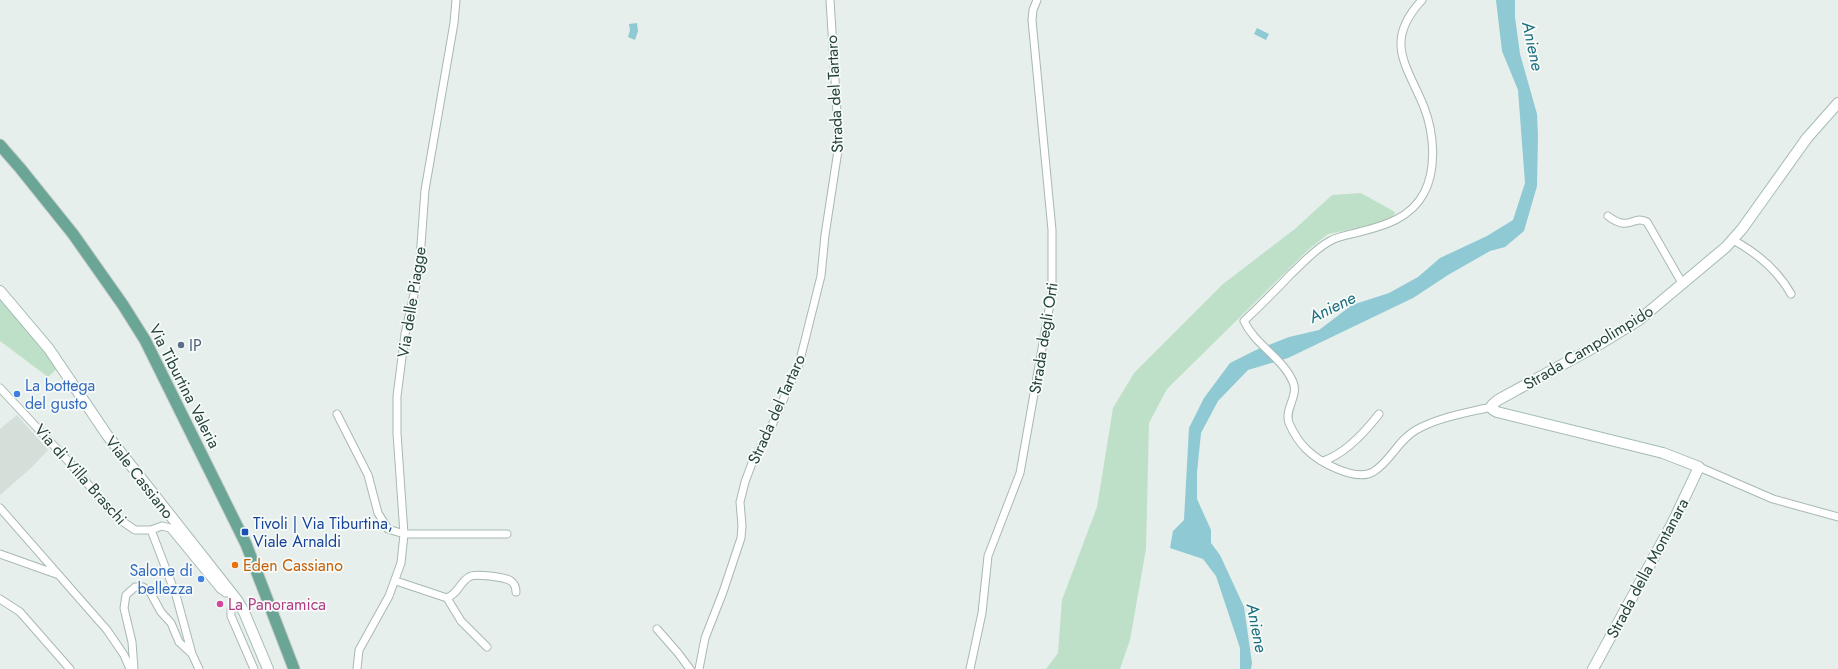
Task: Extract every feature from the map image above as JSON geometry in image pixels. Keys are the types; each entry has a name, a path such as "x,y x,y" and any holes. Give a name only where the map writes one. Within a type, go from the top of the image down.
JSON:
{"main road":[{"name":"Via Tiburtina Valeria","path":"0,145 36,187 82,247 123,305 145,340 246,544 294,669"}],"street":[{"name":"Via delle Piagge","path":"357,669 357,658 361,646 379,617 396,581 402,563 404,534 397,433 398,392 406,329 419,272 425,190 454,22 456,0"},
{"name":"Strada del Tartaro","path":"699,669 705,638 740,540 742,528 740,502 745,482 753,461 769,432 799,364 821,276 839,144 830,0"},
{"name":"Strada degli Orti","path":"970,669 982,613 988,556 1020,473 1052,292 1052,230 1032,20 1033,10 1037,0"},
{"path":"1422,0 1408,20 1402,34 1401,45 1405,67 1426,113 1431,137 1431,170 1424,194 1410,211 1401,218 1370,229 1341,236 1322,245 1244,321 1257,340 1289,375 1294,386 1294,394 1288,415 1289,423 1304,447 1323,461 1350,474 1358,476 1368,474 1380,466 1402,440 1417,429 1445,418 1491,407 1497,412 1663,453 1699,466 1773,499 1838,517"},
{"name":"Strada Campolimpido","path":"1491,407 1498,400 1631,325 1657,306 1733,240 1807,138 1838,103"},
{"path":"1608,216 1616,222 1622,224 1640,220 1647,222 1682,283"},
{"path":"1733,240 1753,252 1769,265 1781,277 1791,294"},
{"name":"Viale Cassiano","path":"0,291 49,349 107,435 234,596 244,612 268,669"},
{"name":"Via di Villa Braschi","path":"0,388 70,463 116,516 133,529 141,532 162,526 170,528 220,589 234,596"},
{"path":"337,414 368,475 380,519 391,531 404,534 507,534"},
{"path":"1323,461 1337,454 1361,435 1379,414"},
{"name":"Strada della Montanara","path":"1593,669 1676,518 1699,466"},
{"path":"0,508 112,636 124,655 130,669"},
{"path":"151,530 176,595 192,654 199,669"},
{"path":"0,554 61,576"},
{"path":"447,598 456,593 467,578 474,575 509,580 515,586 516,592"},
{"path":"396,581 447,598 461,621 487,647"},
{"path":"134,669 132,642 124,608 125,596 135,587 143,587 150,592 159,610 171,623 179,642 192,654"},
{"path":"234,596 231,616 254,669"},
{"path":"0,599 20,612 70,669"},
{"path":"657,629 690,669"}],"shaded area":[{"path":"17,415 48,450 31,468 0,495 0,429"}],"green space":[{"path":"1361,193 1395,212 1392,221 1328,234 1308,250 1167,389 1149,423 1146,549 1130,640 1120,669 1046,669 1058,653 1062,600 1097,507 1113,408 1134,373 1223,284 1296,228 1332,195"},
{"path":"0,299 58,368 48,377 0,341"}],"water":[{"path":"1496,0 1515,0 1515,17 1520,54 1537,114 1537,186 1524,231 1505,247 1490,251 1448,275 1413,298 1288,358 1248,370 1218,401 1201,433 1197,472 1197,499 1211,530 1211,543 1220,555 1244,607 1252,663 1251,669 1240,669 1240,648 1216,576 1203,559 1170,548 1173,531 1184,520 1189,428 1204,398 1230,363 1256,350 1289,337 1319,330 1352,305 1389,293 1418,277 1440,258 1487,236 1513,220 1525,183 1518,90 1502,51"},
{"path":"637,23 638,31 635,40 628,37 630,30 629,24"},
{"path":"1257,28 1269,34 1266,40 1254,34"}],"place":[{"name":"IP","path":"181,345"},
{"name":"La bottega del gusto","path":"17,394"},
{"name":"Tivoli | Via Tiburtina, Viale Arnaldi","path":"245,532"},
{"name":"Eden Cassiano","path":"235,565"},
{"name":"Salone di bellezza","path":"201,579"},
{"name":"La Panoramica","path":"220,604"}],"water label":[{"name":"Aniene","path":"1533,46"},
{"name":"Aniene","path":"1332,307"},
{"name":"Aniene","path":"1257,628"}]}
